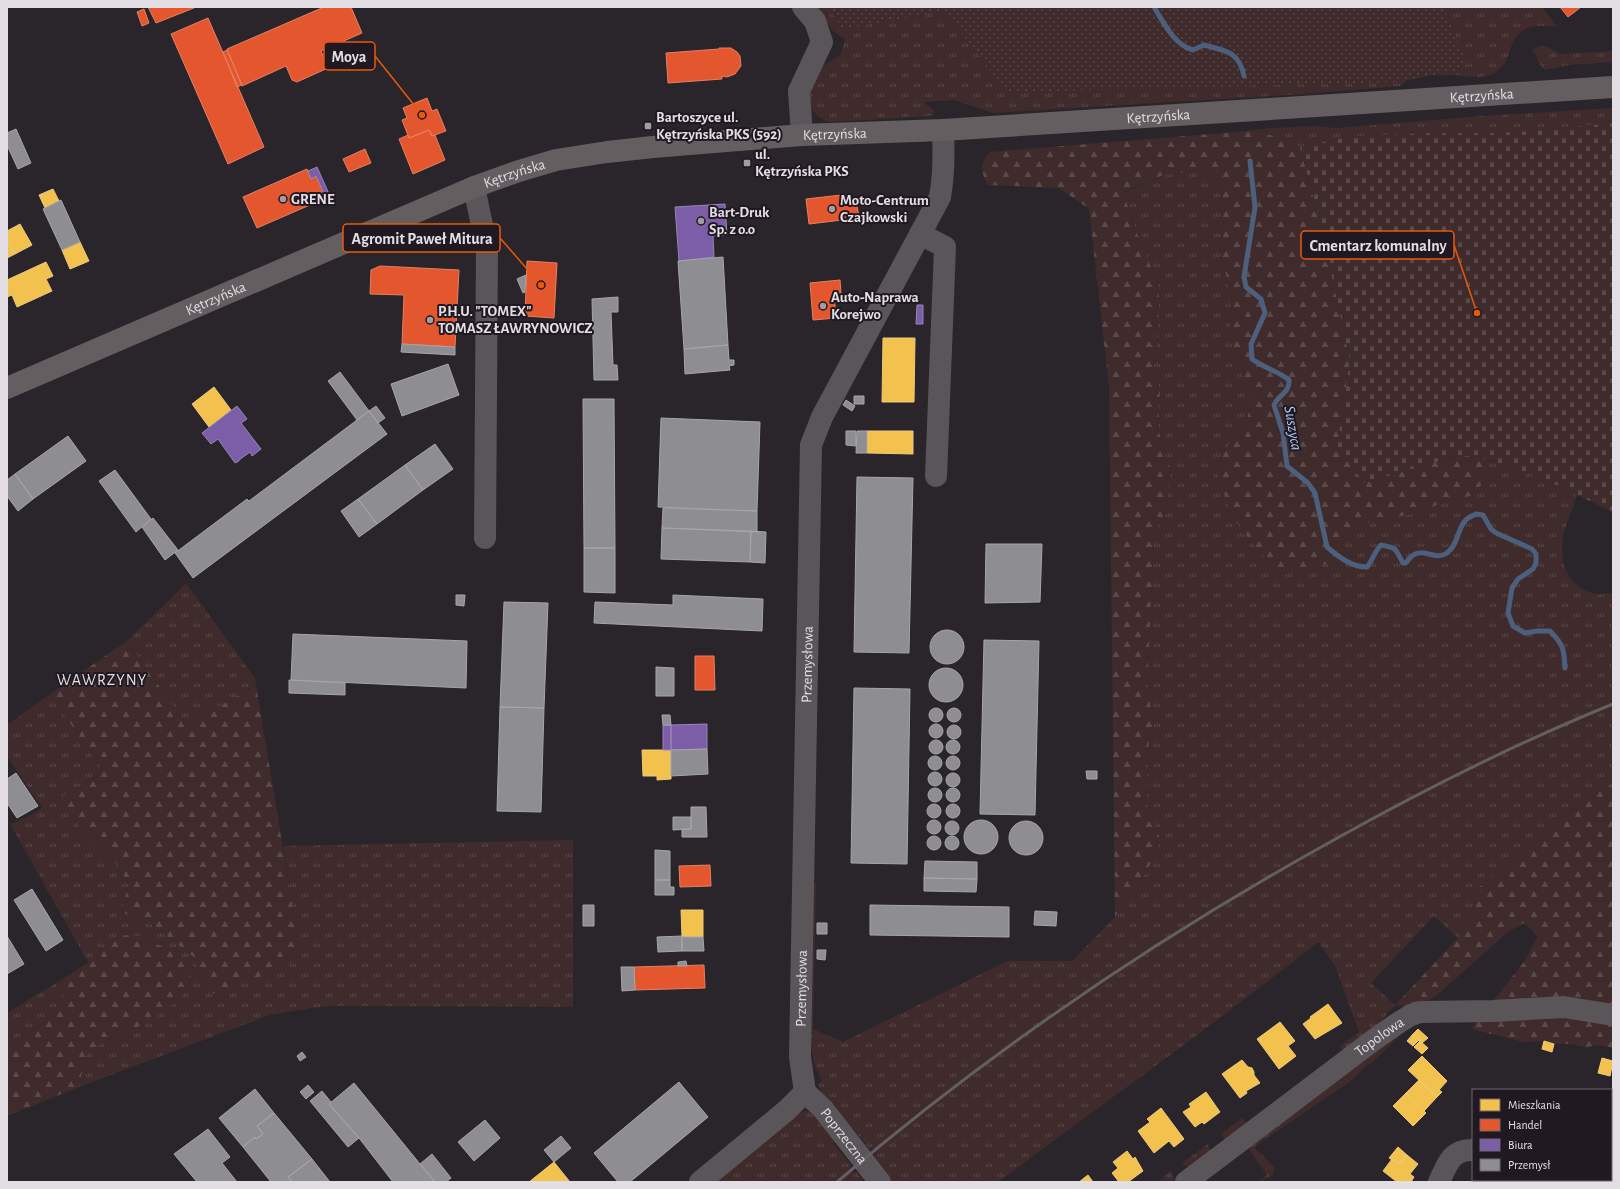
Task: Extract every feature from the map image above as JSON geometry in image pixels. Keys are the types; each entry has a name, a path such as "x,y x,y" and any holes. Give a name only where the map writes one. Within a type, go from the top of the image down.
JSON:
{"main road":[{"name":"Kętrzyńska","path":"7,388 474,187 556,160 607,152 802,135 943,130 1613,87"}],"street":[{"path":"802,135 799,91 822,42 815,21 803,7"},
{"name":"Przemysłowa","path":"805,1092 800,1057 811,445 822,416 940,197 943,183 943,130"},
{"path":"474,187 487,249 486,538"},
{"path":"920,234 945,247 936,476"},
{"name":"Topolowa","path":"1186,1182 1375,1039 1411,1015 1420,1012 1493,1011 1564,1007 1613,1015"},
{"path":"700,1182 786,1110 805,1092"},
{"name":"Poprzeczna","path":"805,1092 823,1109 880,1182"},
{"path":"1439,1182 1446,1166 1456,1153 1464,1150 1472,1150"}],"green space":[{"path":"816,7 1392,7 1407,80 1400,86 1303,94 993,113 954,100 923,102 934,110 934,113 931,116 829,122 819,117 811,106 809,96 810,82 812,77 841,54 845,39 833,31"},
{"path":"827,7 1443,7 1469,68 1398,82 1007,92 945,11 843,29"},
{"path":"1416,7 1542,7 1557,26 1536,26 1524,30 1514,40 1505,62 1495,73 1481,77 1454,75 1445,76 1433,73"},
{"path":"1542,46 1548,47 1561,54 1613,51 1613,62 1569,65 1545,70 1539,64 1535,53 1531,53 1535,48"},
{"path":"1613,108 1613,123 1533,131 1493,133 1425,133 1347,137 1300,147 1256,129 1314,126 1336,128 1482,116"},
{"path":"1613,123 1613,512 1537,476 1486,459 1460,455 1364,483 1337,447 1350,360 1320,222 1300,147 1347,137 1425,133 1493,133 1533,131"},
{"path":"1258,130 1300,147 1320,222 1350,360 1338,447 1364,483 1460,455 1486,459 1487,479 1471,496 1452,499 1427,509 1391,519 1363,523 1349,532 1336,558 1317,569 1279,574 1240,528 1230,510 1217,474 1224,452 1246,422 1252,400 1229,336 1232,299 1220,251 1224,231 1219,180 1203,171 1163,175 1123,192 1135,228 1159,287 1158,339 1153,368 1160,390 1158,429 1170,469 1167,509 1154,536 1147,690 1154,721 1148,748 1146,803 1161,841 1147,871 1115,917 1109,387 1089,209 1059,188 987,185 982,167 984,160 990,152"},
{"path":"1203,171 1219,180 1224,231 1220,251 1232,299 1229,336 1252,400 1246,422 1224,452 1230,510 1240,528 1279,574 1317,569 1336,558 1349,532 1363,523 1391,519 1427,509 1452,499 1471,496 1487,479 1486,459 1537,476 1577,495 1563,536 1562,555 1564,564 1572,579 1585,591 1595,594 1613,593 1613,784 1586,799 1478,888 1473,915 1458,938 1434,916 1371,983 1395,1005 1371,1033 1345,1053 1340,1046 1359,1032 1335,966 1319,942 1200,1033 998,1182 889,1182 886,1179 889,1175 874,1156 876,1154 872,1148 870,1150 853,1128 849,1131 825,1099 818,1084 822,1082 814,1063 811,1042 814,883 816,882 813,1029 843,1042 1007,961 1072,961 1115,917 1147,871 1160,841 1146,803 1148,748 1154,721 1147,690 1154,536 1167,509 1170,469 1158,429 1160,390 1153,368 1158,339 1135,228 1123,193 1163,175"},
{"path":"186,583 255,678 256,685 187,725 127,641"},
{"path":"127,641 187,725 256,685 300,951 287,967 212,994 201,977 194,957 151,924 121,912 129,883 109,854 89,839 58,799 104,772 50,694"},
{"path":"50,694 104,772 58,799 89,839 109,854 129,883 121,912 151,924 194,957 201,977 300,951 283,846 573,840 573,1007 334,1006 311,1008 270,1015 79,1087 84,1057 104,1041 147,1023 101,954 89,964 10,824 29,816 42,808 7,756 7,725"},
{"path":"1613,784 1613,1048 1599,1045 1586,1047 1571,1044 1554,1044 1544,1041 1523,1042 1471,1029 1524,962 1538,936 1524,923 1508,932 1437,995 1414,1009 1395,1005 1458,938 1473,915 1478,888 1586,799"},
{"path":"120,935 140,936 167,949 187,964 192,984 171,1006 147,1023 104,1041 85,1057 79,1087 7,1116 7,1041 27,1035 51,1017 62,997 61,980 101,954"},
{"path":"61,980 62,997 51,1017 27,1035 7,1041 7,1013"},
{"path":"1410,1025 1373,1062 1348,1083 1254,1147 1275,1168 1272,1176 1258,1182 1267,1175 1248,1148"},
{"path":"806,1111 814,1113 838,1140 833,1143 852,1166 850,1168 854,1173 856,1171 864,1182 711,1182 796,1114"},
{"path":"1242,1118 1249,1126 1226,1140 1221,1134"},
{"path":"1208,1144 1212,1154 1191,1170 1182,1163"},
{"path":"1171,1171 1175,1182 1157,1182"}],"building: Mieszkania":[{"path":"53,189 59,201 45,208 39,195"},
{"path":"20,224 32,245 15,254 8,242 7,231"},
{"path":"7,241 15,254 7,258"},
{"path":"80,242 89,261 70,269 62,250"},
{"path":"46,262 53,276 46,279 52,291 17,307 12,295 7,297 7,280"},
{"path":"883,338 915,338 914,402 882,402"},
{"path":"214,387 231,410 209,427 192,404"},
{"path":"867,431 913,431 913,454 867,453"},
{"path":"642,750 671,750 671,779 657,780 657,776 643,776"},
{"path":"681,910 703,910 703,937 682,937"},
{"path":"1328,1004 1342,1023 1315,1039 1303,1024"},
{"path":"1280,1022 1295,1041 1288,1046 1296,1056 1279,1069 1257,1039"},
{"path":"1418,1029 1428,1038 1422,1043 1413,1034"},
{"path":"1413,1034 1419,1040 1413,1046 1407,1041"},
{"path":"1420,1041 1428,1048 1422,1054 1414,1047"},
{"path":"1544,1041 1554,1044 1552,1052 1542,1049"},
{"path":"1422,1056 1447,1081 1439,1090 1442,1092 1437,1097 1408,1070"},
{"path":"1602,1058 1613,1061 1610,1076 1598,1073"},
{"path":"1242,1060 1248,1067 1252,1068 1254,1075 1260,1083 1246,1091 1247,1093 1240,1098 1222,1074"},
{"path":"1419,1080 1437,1097 1424,1111 1406,1093"},
{"path":"1206,1092 1220,1112 1204,1124 1202,1122 1195,1127 1183,1112 1191,1107 1189,1104"},
{"path":"1406,1093 1426,1113 1413,1126 1393,1106"},
{"path":"1613,1102 1613,1120 1612,1120"},
{"path":"1161,1108 1184,1139 1174,1147 1169,1141 1154,1153 1138,1131 1150,1122 1147,1119"},
{"path":"1398,1147 1407,1155 1399,1164 1389,1158"},
{"path":"1127,1151 1133,1159 1135,1157 1143,1171 1128,1182 1119,1182 1112,1173 1118,1168 1113,1162"},
{"path":"1407,1155 1418,1164 1410,1174 1414,1177 1411,1182 1397,1182 1383,1171 1392,1159 1399,1164"},
{"path":"554,1162 570,1182 529,1182"},
{"path":"1088,1175 1093,1182 1079,1182"}],"building: Handel":[{"path":"148,7 193,7 194,8 156,23"},
{"path":"324,7 351,7 362,33 321,51 328,68 297,82 292,80 286,66 242,86 227,49"},
{"path":"1560,7 1581,7 1568,17"},
{"path":"144,9 149,23 142,26 137,12"},
{"path":"208,18 264,147 228,164 171,34"},
{"path":"731,48 740,56 741,66 735,74 727,77 722,76 722,79 668,83 666,53"},
{"path":"227,50 242,85 237,87 223,52"},
{"path":"427,98 432,111 437,109 446,131 432,136 429,130 409,138 402,120 407,118 403,108"},
{"path":"429,130 432,136 435,135 445,160 413,174 399,139 408,135 409,138"},
{"path":"365,149 371,163 349,172 343,159"},
{"name":"GRENE","path":"307,169 311,179 316,176 326,198 257,228 243,197"},
{"name":"Moto-Centrum Czajkowski","path":"850,194 851,199 856,199 859,218 809,224 806,199"},
{"path":"527,261 557,263 554,318 525,316"},
{"name":"P.H.U. \"TOMEX\" TOMASZ ŁAWRYNOWICZ","path":"380,266 459,270 455,347 402,344 404,295 370,294 371,270"},
{"name":"Auto-Naprawa Korejwo","path":"840,280 841,293 834,294 836,318 813,320 810,283"},
{"path":"695,656 714,656 715,690 695,690"},
{"path":"710,865 711,886 680,887 679,866"},
{"path":"704,965 705,988 635,990 634,967"}],"building: Biura":[{"path":"317,167 330,196 326,198 316,176 311,179 308,171"},
{"name":"Bart-Druk Sp. z o.o","path":"725,204 727,235 713,236 714,257 679,261 675,207"},
{"path":"917,305 923,305 923,324 916,324"},
{"path":"237,406 247,419 241,423 261,449 252,456 250,452 235,463 218,439 211,444 202,433"},
{"path":"707,724 707,749 671,750 671,725"},
{"path":"663,725 671,725 671,750 663,750"}],"building: Przemysł":[{"path":"16,129 31,163 18,169 7,145 7,133"},
{"path":"61,200 80,242 62,250 43,209"},
{"path":"723,257 728,345 684,349 678,261"},
{"path":"526,275 525,292 523,293 517,279"},
{"path":"618,297 618,312 611,312 613,365 617,365 618,380 594,380 592,299"},
{"path":"525,308 524,315 521,309"},
{"path":"402,344 455,347 455,355 401,352"},
{"path":"728,345 729,360 734,360 734,365 729,366 730,370 685,374 684,349"},
{"path":"448,364 459,395 402,416 391,384"},
{"path":"340,372 369,411 357,420 328,381"},
{"path":"854,396 864,396 864,404 854,404"},
{"path":"583,399 614,399 615,548 584,548"},
{"path":"846,400 855,406 852,411 843,405"},
{"path":"376,406 385,418 378,423 369,411"},
{"path":"369,411 387,434 193,578 175,553 247,499 249,501"},
{"path":"661,418 760,422 757,511 658,507"},
{"path":"846,431 856,431 856,446 846,445"},
{"path":"857,431 867,431 867,453 856,453"},
{"path":"68,436 86,461 33,499 15,474"},
{"path":"435,444 453,469 423,490 405,465"},
{"path":"405,465 423,490 377,524 358,499"},
{"path":"115,470 151,519 136,532 99,481"},
{"path":"15,474 33,499 18,511 7,496 7,480"},
{"path":"857,477 913,478 909,653 854,652"},
{"path":"358,499 377,524 359,537 341,511"},
{"path":"663,508 757,511 757,532 662,528"},
{"path":"153,518 178,550 165,560 142,527"},
{"path":"662,528 751,531 750,562 661,559"},
{"path":"751,531 766,532 765,563 750,562"},
{"path":"986,544 1042,544 1040,602 985,603"},
{"path":"584,548 615,548 615,593 584,592"},
{"path":"456,595 465,595 464,606 456,605"},
{"path":"673,595 763,599 762,631 594,623 595,602 673,605"},
{"path":"504,602 548,603 544,708 500,707"},
{"path":"944,630 950,630 954,631 961,637 964,647 963,654 957,661 950,664 944,664 940,663 933,657 930,650 930,644 931,640 937,633"},
{"path":"293,634 467,641 466,688 291,680"},
{"path":"984,640 1039,641 1035,815 980,814"},
{"path":"656,667 674,668 674,696 656,696"},
{"path":"943,668 949,668 953,669 960,675 963,685 962,692 956,699 949,702 943,702 939,701 932,695 929,688 929,682 930,678 936,671"},
{"path":"289,680 345,683 345,695 289,693"},
{"path":"854,688 910,689 907,864 851,863"},
{"path":"500,707 544,708 541,812 497,811"},
{"path":"933,708 939,708 943,712 943,718 939,722 933,722 929,718 929,712"},
{"path":"951,708 957,708 961,712 961,718 957,722 951,722 947,718 947,712"},
{"path":"662,715 670,715 671,725 663,725"},
{"path":"933,724 939,724 943,728 943,734 939,738 933,738 929,734 929,728"},
{"path":"951,725 957,725 961,729 961,735 957,739 951,739 947,735 947,729"},
{"path":"933,740 939,740 943,744 943,750 939,754 933,754 929,750 929,744"},
{"path":"950,740 956,740 960,744 960,750 956,754 950,754 946,750 946,744"},
{"path":"707,749 708,774 671,776 671,750"},
{"path":"932,756 938,756 942,760 942,766 938,770 932,770 928,766 928,760"},
{"path":"950,756 956,756 960,760 960,766 956,770 950,770 946,766 946,760"},
{"path":"1086,771 1097,771 1097,779 1087,779"},
{"path":"932,772 938,772 942,776 942,782 938,786 932,786 928,782 928,776"},
{"path":"16,773 38,806 17,818 7,803 7,779"},
{"path":"950,773 956,773 960,777 960,783 956,787 950,787 946,783 946,777"},
{"path":"932,788 938,788 942,792 942,798 938,802 932,802 928,798 928,792"},
{"path":"950,788 956,788 960,792 960,798 956,802 950,802 946,798 946,792"},
{"path":"931,804 937,804 941,808 941,814 937,818 931,818 927,814 927,808"},
{"path":"950,804 956,804 960,808 960,814 956,818 950,818 946,814 946,808"},
{"path":"691,807 706,807 707,837 682,837 682,829 691,829"},
{"path":"673,817 691,817 691,829 673,830"},
{"path":"931,820 937,820 941,824 941,830 937,834 931,834 927,830 927,824"},
{"path":"978,820 984,820 988,821 995,827 998,837 997,844 991,851 984,854 978,854 974,853 967,847 964,840 964,834 965,830 971,823"},
{"path":"949,821 955,821 959,825 959,831 955,835 949,835 945,831 945,825"},
{"path":"1023,821 1029,821 1033,822 1040,828 1043,838 1042,845 1036,852 1029,855 1023,855 1019,854 1012,848 1009,841 1009,835 1010,831 1016,824"},
{"path":"931,836 937,836 941,840 941,846 937,850 931,850 927,846 927,840"},
{"path":"949,836 955,836 959,840 959,846 955,850 949,850 945,846 945,840"},
{"path":"655,850 670,851 670,880 655,880"},
{"path":"925,861 977,862 977,879 924,878"},
{"path":"924,878 977,879 976,892 924,891"},
{"path":"655,880 670,880 670,887 674,887 674,895 655,895"},
{"path":"32,889 63,940 46,951 14,900"},
{"path":"583,905 594,905 594,926 583,926"},
{"path":"870,905 1009,907 1009,937 870,935"},
{"path":"1035,911 1057,912 1056,926 1034,925"},
{"path":"817,923 827,923 827,934 817,934"},
{"path":"7,936 24,964 7,974"},
{"path":"682,936 682,951 658,952 657,937"},
{"path":"682,937 703,937 704,951 682,951"},
{"path":"817,950 826,950 825,960 817,959"},
{"path":"686,961 687,966 678,966 678,962"},
{"path":"621,967 634,967 635,990 622,991"},
{"path":"302,1052 306,1057 300,1061 297,1056"},
{"path":"679,1082 708,1117 630,1182 618,1182 594,1153"},
{"path":"354,1083 435,1182 393,1182 359,1138 329,1104"},
{"path":"308,1085 314,1092 306,1099 300,1092"},
{"path":"255,1089 274,1113 257,1126 263,1134 256,1139 255,1137 243,1147 219,1118"},
{"path":"322,1091 331,1102 329,1104 359,1138 348,1147 310,1101"},
{"path":"274,1113 312,1159 288,1177 292,1182 271,1182 243,1147 255,1137 256,1139 263,1134 257,1126"},
{"path":"485,1120 500,1138 474,1161 458,1142"},
{"path":"208,1129 230,1157 222,1163 237,1182 197,1182 174,1154"},
{"path":"561,1136 571,1148 554,1162 544,1150"},
{"path":"432,1154 451,1178 446,1182 435,1182 420,1164"},
{"path":"312,1159 330,1182 292,1182 288,1177"}],"waterway":[{"name":"Suszyca","path":"1154,7 1170,33 1180,43 1193,50 1204,45 1230,53 1239,61 1244,76"},
{"name":"Suszyca","path":"1250,161 1255,207 1244,277 1246,287 1261,299 1265,313 1251,344 1252,359 1289,380 1288,388 1274,405 1283,433 1287,466 1308,483 1315,493 1327,547 1341,558 1361,567 1367,567 1381,545 1393,548 1403,563 1406,563 1416,554 1421,553 1437,556 1447,553 1451,550 1460,529 1466,520 1476,514 1483,515 1491,529 1496,533 1532,549 1536,554 1536,563 1533,569 1518,579 1512,588 1508,613 1513,626 1525,633 1550,631 1561,644 1565,668"}],"railway":[{"path":"837,1182 954,1087 1015,1042 1076,999 1202,917 1332,841 1401,804 1506,751 1613,704"}],"place":[{"name":"Moya","path":"422,115"},
{"name":"Bartoszyce ul. Kętrzyńska PKS (592)","path":"648,126"},
{"name":"ul. Kętrzyńska PKS","path":"747,163"},
{"name":"GRENE","path":"283,199"},
{"name":"Moto-Centrum Czajkowski","path":"832,209"},
{"name":"Bart-Druk Sp. z o.o","path":"701,221"},
{"name":"Agromit Paweł Mitura","path":"541,285"},
{"name":"Auto-Naprawa Korejwo","path":"823,306"},
{"name":"Cmentarz komunalny","path":"1477,313"},
{"name":"P.H.U. \"TOMEX\" TOMASZ ŁAWRYNOWICZ","path":"430,320"}],"district":[{"name":"WAWRZYNY","path":"102,679"}]}
